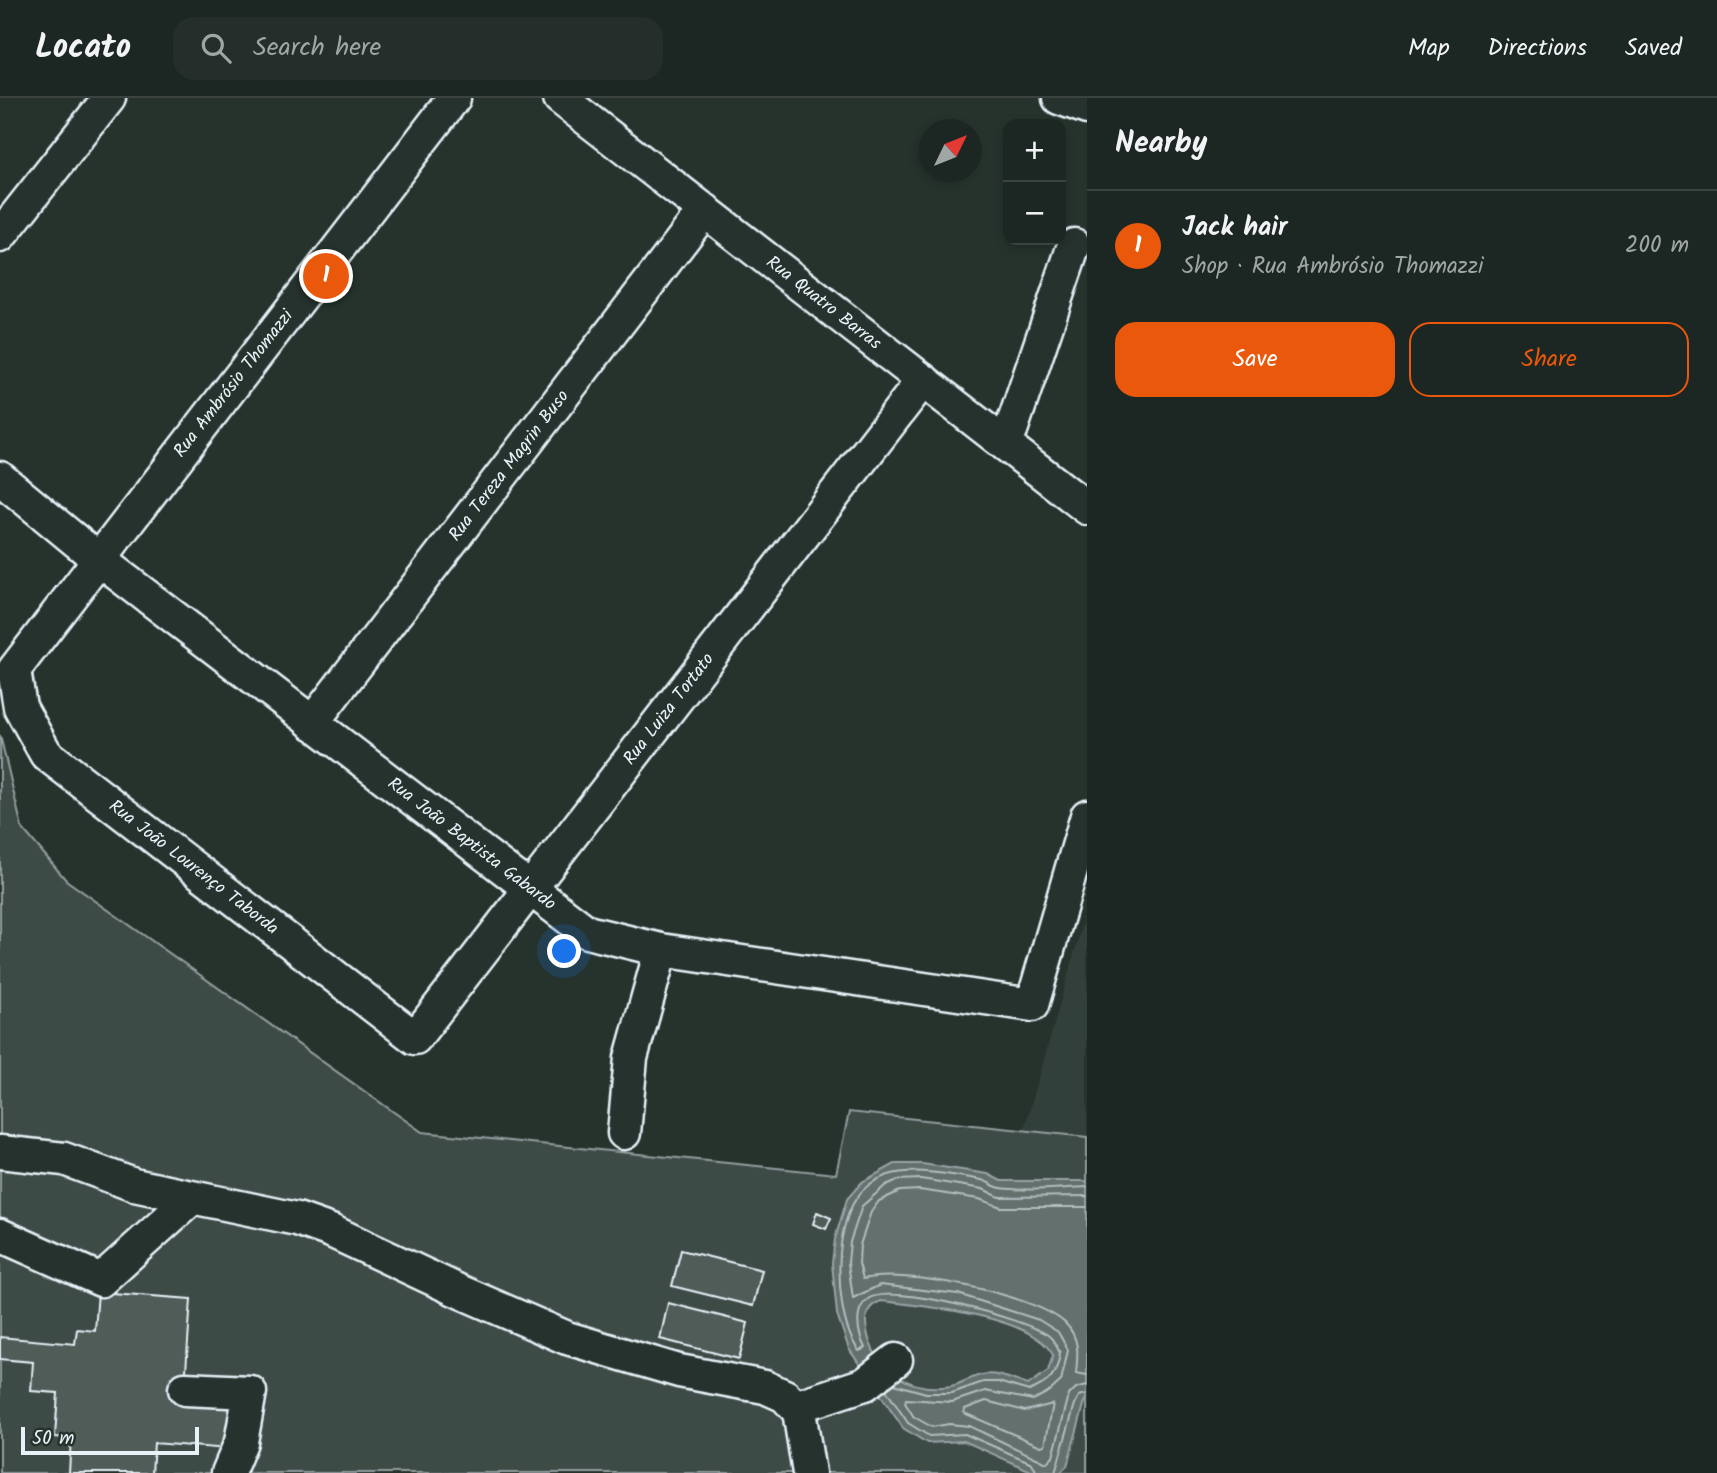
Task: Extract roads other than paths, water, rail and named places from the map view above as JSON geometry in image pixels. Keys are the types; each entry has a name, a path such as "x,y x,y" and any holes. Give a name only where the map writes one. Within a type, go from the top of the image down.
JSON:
{"street":[{"path":"0,236 109,98"},
{"name":"Rua Ambrósio Thomazzi","path":"14,670 454,98"},
{"name":"Rua Quatro Barras","path":"560,98 1087,508"},
{"path":"1059,98 1087,108"},
{"name":"Rua Tereza Magrin Buso","path":"312,723 705,210"},
{"path":"1006,445 1074,245"},
{"name":"Rua Luiza Tortato","path":"415,1038 923,380"},
{"name":"Rua João Baptista Gabardo","path":"0,478 98,559 587,932 661,950 1032,1005 1087,816"},
{"name":"Rua João Lourenço Taborda","path":"14,670 20,707 46,754 415,1038"},
{"path":"624,1133 631,1058 661,950"},
{"path":"0,1152 64,1159 134,1185 297,1219 331,1231 567,1338 679,1371 765,1387 785,1396 795,1407 803,1424 809,1473"},
{"path":"0,1235 101,1280 192,1198"},
{"path":"795,1407 883,1370"},
{"path":"185,1389 250,1392 251,1412 228,1473"}],"water":[{"path":"895,1164 922,1164 988,1174 1001,1181 1087,1181 1087,1394 1067,1466 1060,1473 1031,1471 964,1441 927,1443 903,1428 849,1349 837,1314 832,1263 835,1239 847,1199 862,1182","holes":["881,1301 975,1315 1023,1330 1041,1341 1053,1355 1048,1371 1028,1385 987,1374 951,1386 922,1386 909,1382 886,1367 871,1345 866,1316 872,1306"]}],"place":[{"name":"Jack hair","path":"326,276"}]}
